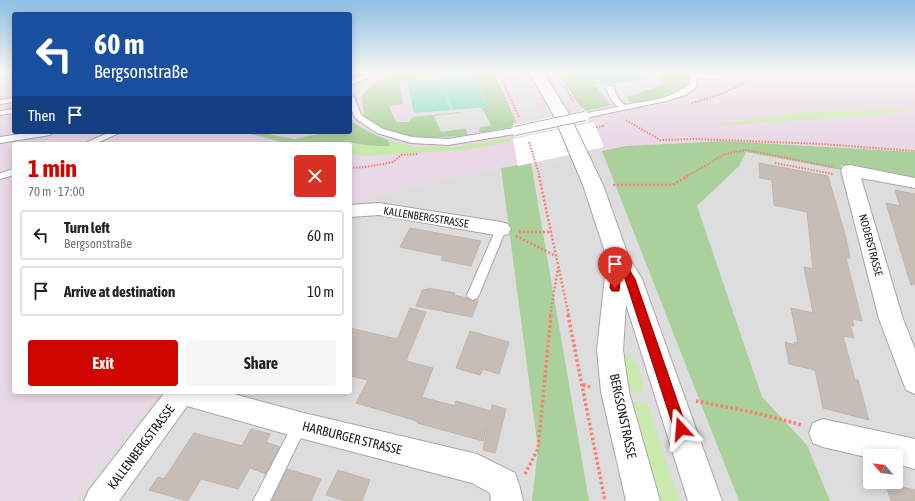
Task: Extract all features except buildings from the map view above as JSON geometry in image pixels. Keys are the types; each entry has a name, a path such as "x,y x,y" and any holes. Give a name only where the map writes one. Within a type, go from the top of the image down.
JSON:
{"street":[{"name":"BERGSONSTRASSE","path":"550,95 561,114 593,185 618,258 630,279 705,501"},
{"path":"851,174 915,182"},
{"name":"NODERSTRASSE","path":"851,174 891,319 915,382"},
{"name":"KALLENBERGSTRASSE","path":"352,212 379,209 510,232"},
{"name":"BERGSONSTRASSE","path":"618,258 610,350 615,392 643,501"},
{"name":"KALLENBERGSTRASSE","path":"100,501 180,394"},
{"name":"HARBURGER STRASSE","path":"188,394 300,425 477,469 515,491"},
{"path":"823,433 915,454"}],"lane":[{"path":"613,95 623,108"},
{"path":"352,102 358,116 380,131 411,140 448,142 515,131 666,99 676,95"},
{"path":"0,98 12,100"},
{"path":"0,102 12,100"},
{"path":"0,114 12,111"},
{"path":"470,128 475,137"},
{"path":"0,140 38,134"},
{"path":"92,142 112,134"},
{"path":"0,176 12,173"},
{"path":"473,295 510,232"},
{"path":"261,501 300,425"}],"path":[{"path":"509,95 521,120"},
{"path":"607,112 627,120 660,140 696,139 821,144 915,151"},
{"path":"526,135 537,165 552,232 605,501"},
{"path":"609,185 672,185 725,154 746,150 851,174"},
{"path":"775,163 851,174"},
{"path":"510,232 552,232"},
{"path":"510,232 557,257"},
{"path":"515,491 538,449 552,294 559,265"},
{"path":"693,401 784,420 818,430 823,433"}],"shaded area":[{"path":"0,95 12,95 12,134 352,134 352,95 915,95 915,152 724,141 626,146 455,176 352,202 352,142 12,142 12,394 158,394 75,501 0,501"},
{"path":"512,95 532,95 561,161 539,165 531,135"},
{"path":"483,110 491,125 441,132 434,116"},
{"path":"626,146 915,152 915,501 75,501 158,394 352,394 352,202 455,176"}],"green space":[{"path":"362,95 402,95 403,104 389,106 396,122 408,122 413,117 459,112 468,135 424,137 403,135 382,128 364,116"},
{"path":"410,95 446,95 451,110 414,113"},
{"path":"447,95 483,95 488,107 452,110"},
{"path":"483,95 504,95 516,122 512,124 513,127 479,132 480,127 490,126 481,109 488,106"},
{"path":"573,95 603,95 611,105 587,111 580,106"},
{"path":"632,95 663,95 651,100 632,103 627,97"},
{"path":"915,110 866,116 707,126 810,111"},
{"path":"352,122 373,134 388,140 389,146 375,146 352,142 281,142 251,134 269,134 295,139 318,134 352,134"},
{"path":"516,138 511,139 512,141 466,150 363,156 352,154 352,144 389,145 388,140 415,147 452,147"},
{"path":"724,141 915,152 915,178 841,165 841,170 746,152 739,166 697,206 762,397 807,445 830,501 739,501 602,151 626,146"},
{"path":"531,163 589,501 532,501 538,449 501,168"},
{"path":"625,354 630,356 637,365 641,376 644,393 626,390 622,355"},
{"path":"628,401 647,403 679,501 657,501"}],"pier":[{"path":"583,111 587,122 516,137 513,125"},
{"path":"594,122 604,147 518,166 513,139"}],"route":[{"path":"615,288 618,258 630,279 681,429"}]}
